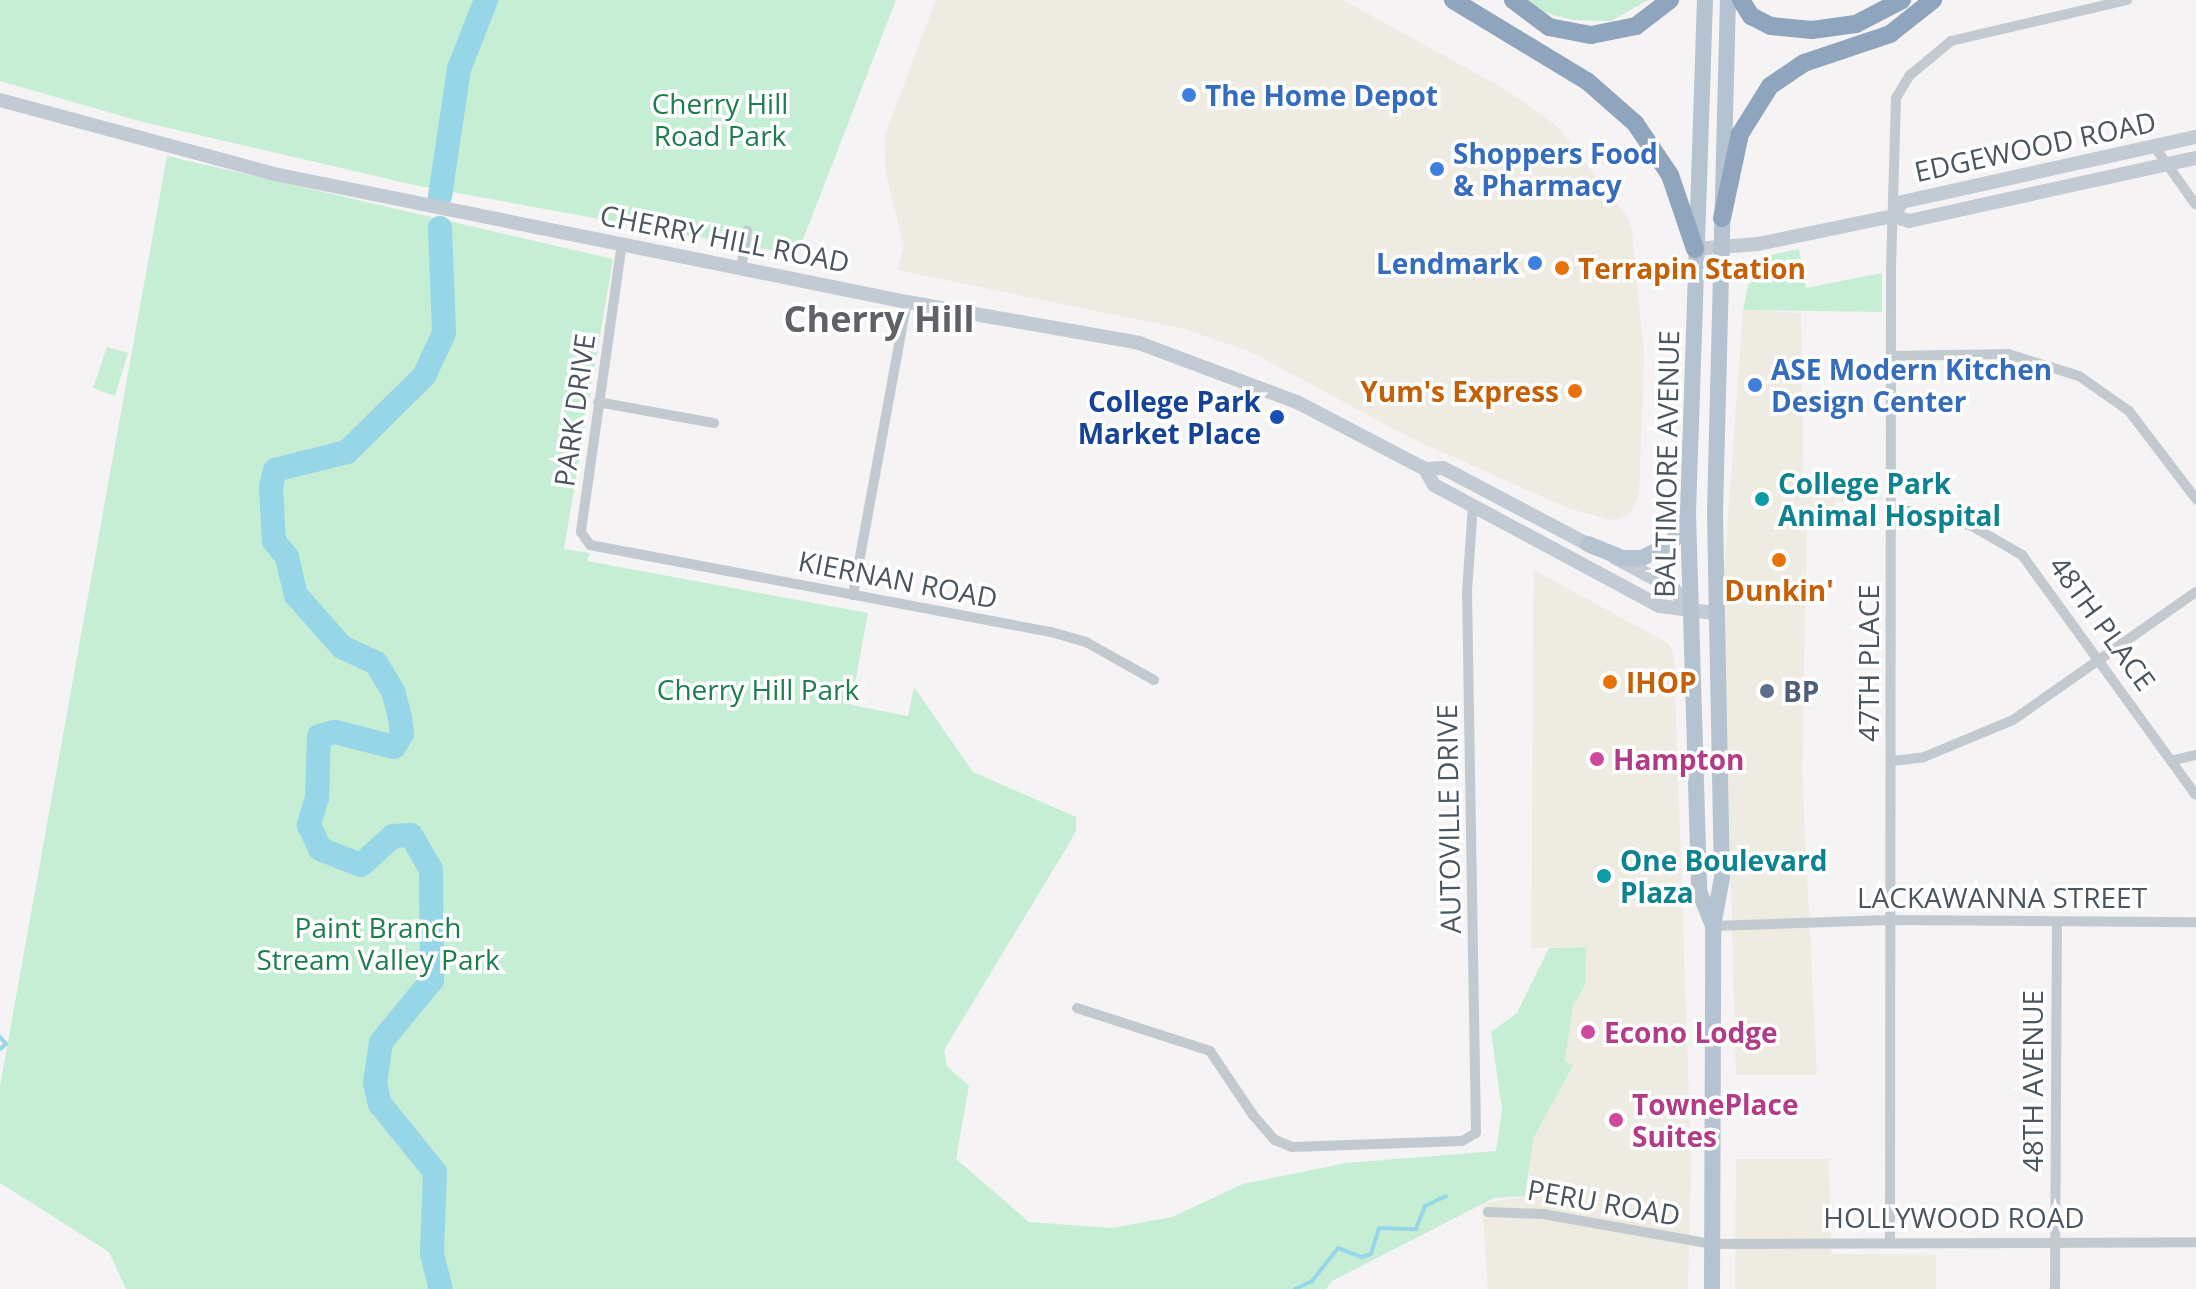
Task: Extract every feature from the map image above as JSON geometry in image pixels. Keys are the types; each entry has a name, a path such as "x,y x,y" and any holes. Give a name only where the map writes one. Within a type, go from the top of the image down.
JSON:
{"highway":[{"path":"1453,0 1587,81 1635,123 1670,175 1695,249"},
{"path":"1513,0 1549,27 1591,35 1636,26 1670,0"},
{"path":"1741,0 1751,16 1771,26 1812,30 1856,24 1902,0"},
{"path":"1722,218 1740,134 1770,86 1804,63 1890,34 1933,0"}],"main road":[{"name":"BALTIMORE AVENUE","path":"1705,0 1688,513 1699,891 1713,926"},
{"name":"BALTIMORE AVENUE","path":"1712,1289 1713,926 1722,878 1714,613 1728,0"},
{"name":"CHERRY HILL ROAD","path":"0,100 274,174 907,302 1139,343 1297,402 1425,469 1443,468 1674,589 1691,611"},
{"name":"EDGEWOOD ROAD","path":"1893,216 1902,202 2196,137"},
{"name":"EDGEWOOD ROAD","path":"1695,249 1758,244 1893,216 1909,221 2196,158"},
{"name":"CHERRY HILL ROAD","path":"1425,469 1434,485 1660,606 1714,613"},
{"path":"1588,544 1622,558 1642,558 1671,544 1688,513"}],"street":[{"name":"47TH PLACE","path":"1890,1240 1888,920 1893,761 1891,356 1894,119 1900,86 1951,41 2127,0"},
{"path":"2154,146 2196,205"},
{"path":"741,269 747,230"},
{"name":"PARK DRIVE","path":"622,243 581,532 590,545 624,553"},
{"path":"853,595 907,302"},
{"path":"1891,356 2008,354 2079,376 2129,411 2196,499"},
{"path":"598,402 714,423"},
{"name":"AUTOVILLE DRIVE","path":"1077,1008 1210,1051 1253,1115 1275,1140 1292,1147 1447,1142 1476,1133 1467,591 1473,505"},
{"name":"48TH PLACE","path":"1892,507 1972,526 2022,555 2174,760 2196,795"},
{"name":"KIERNAN ROAD","path":"624,553 1051,632 1099,648 1154,680"},
{"path":"1893,761 1924,757 1984,736 2196,592"},
{"path":"2174,760 2196,755"},
{"name":"LACKAWANNA STREET","path":"1713,926 1888,920 2196,922"},
{"name":"48TH AVENUE","path":"2055,1289 2057,921"},
{"name":"PERU ROAD","path":"1488,1212 1549,1215 1712,1244"},
{"name":"HOLLYWOOD ROAD","path":"1712,1244 2055,1239 2196,1242"}],"shaded area":[{"path":"936,0 1343,0 1508,91 1558,127 1628,218 1632,232 1644,354 1639,496 1629,515 1612,520 1570,509 1411,438 1249,351 1184,329 897,270 904,246 886,174 885,135"},
{"path":"1743,310 1801,313 1803,486 1881,485 1882,499 1835,502 1835,517 1807,519 1802,773 1817,1075 1736,1075 1723,587"},
{"path":"1534,570 1669,644 1674,657 1691,1158 1688,1289 1488,1289 1482,1204 1526,1196 1534,1137 1573,1067 1565,1060 1573,1006 1585,985 1585,947 1531,948"},
{"path":"1736,1159 1829,1159 1831,1254 1936,1255 1936,1289 1735,1289"}],"green space":[{"name":"Cherry Hill Road Park","path":"0,0 896,0 797,255 414,185 143,122 0,81"},
{"path":"1529,0 1648,0 1611,21 1573,20 1539,11"},
{"name":"Paint Branch Stream Valley Park","path":"167,156 613,259 564,549 590,553 587,561 868,613 851,705 908,716 914,687 973,772 1076,817 1076,831 1067,847 944,1050 947,1066 969,1086 956,1159 1029,1222 1112,1228 1172,1217 1243,1184 1346,1163 1496,1151 1502,1110 1491,1032 1517,1013 1549,948 1586,947 1585,985 1573,1006 1565,1060 1573,1066 1534,1137 1525,1196 1494,1198 1332,1281 1326,1289 126,1289 109,1252 0,1183 0,1086"},
{"path":"1799,249 1806,288 1882,273 1882,312 1743,310 1748,285 1759,266 1771,255"},
{"path":"107,347 128,353 115,396 93,388"}],"waterway":[{"path":"440,196 459,69 486,0"},
{"path":"440,228 444,333 424,376 347,452 275,470 271,488 274,541 287,557 296,595 342,647 376,663 393,691 400,718 402,734 394,747 335,732 319,736 317,798 309,825 320,849 361,865 393,836 411,835 431,869 432,980 381,1042 375,1083 380,1104 435,1172 432,1254 441,1289"},
{"path":"0,1037 6,1044 0,1049"},
{"path":"1295,1289 1312,1281 1338,1248 1362,1257 1371,1254 1379,1228 1416,1229 1425,1206 1446,1196"}],"place":[{"name":"The Home Depot","path":"1189,95"},
{"name":"Shoppers Food & Pharmacy","path":"1437,169"},
{"name":"Lendmark","path":"1535,263"},
{"name":"Terrapin Station","path":"1562,268"},
{"name":"ASE Modern Kitchen Design Center","path":"1755,385"},
{"name":"Yum's Express","path":"1575,391"},
{"name":"College Park Market Place","path":"1277,417"},
{"name":"College Park Animal Hospital","path":"1762,499"},
{"name":"Dunkin'","path":"1779,560"},
{"name":"IHOP","path":"1610,682"},
{"name":"BP","path":"1767,691"},
{"name":"Hampton","path":"1597,759"},
{"name":"One Boulevard Plaza","path":"1604,876"},
{"name":"Econo Lodge","path":"1588,1032"},
{"name":"TownePlace Suites","path":"1616,1120"}],"district":[{"name":"Cherry Hill","path":"879,319"}],"park label":[{"name":"Cherry Hill Park","path":"758,689"}]}
